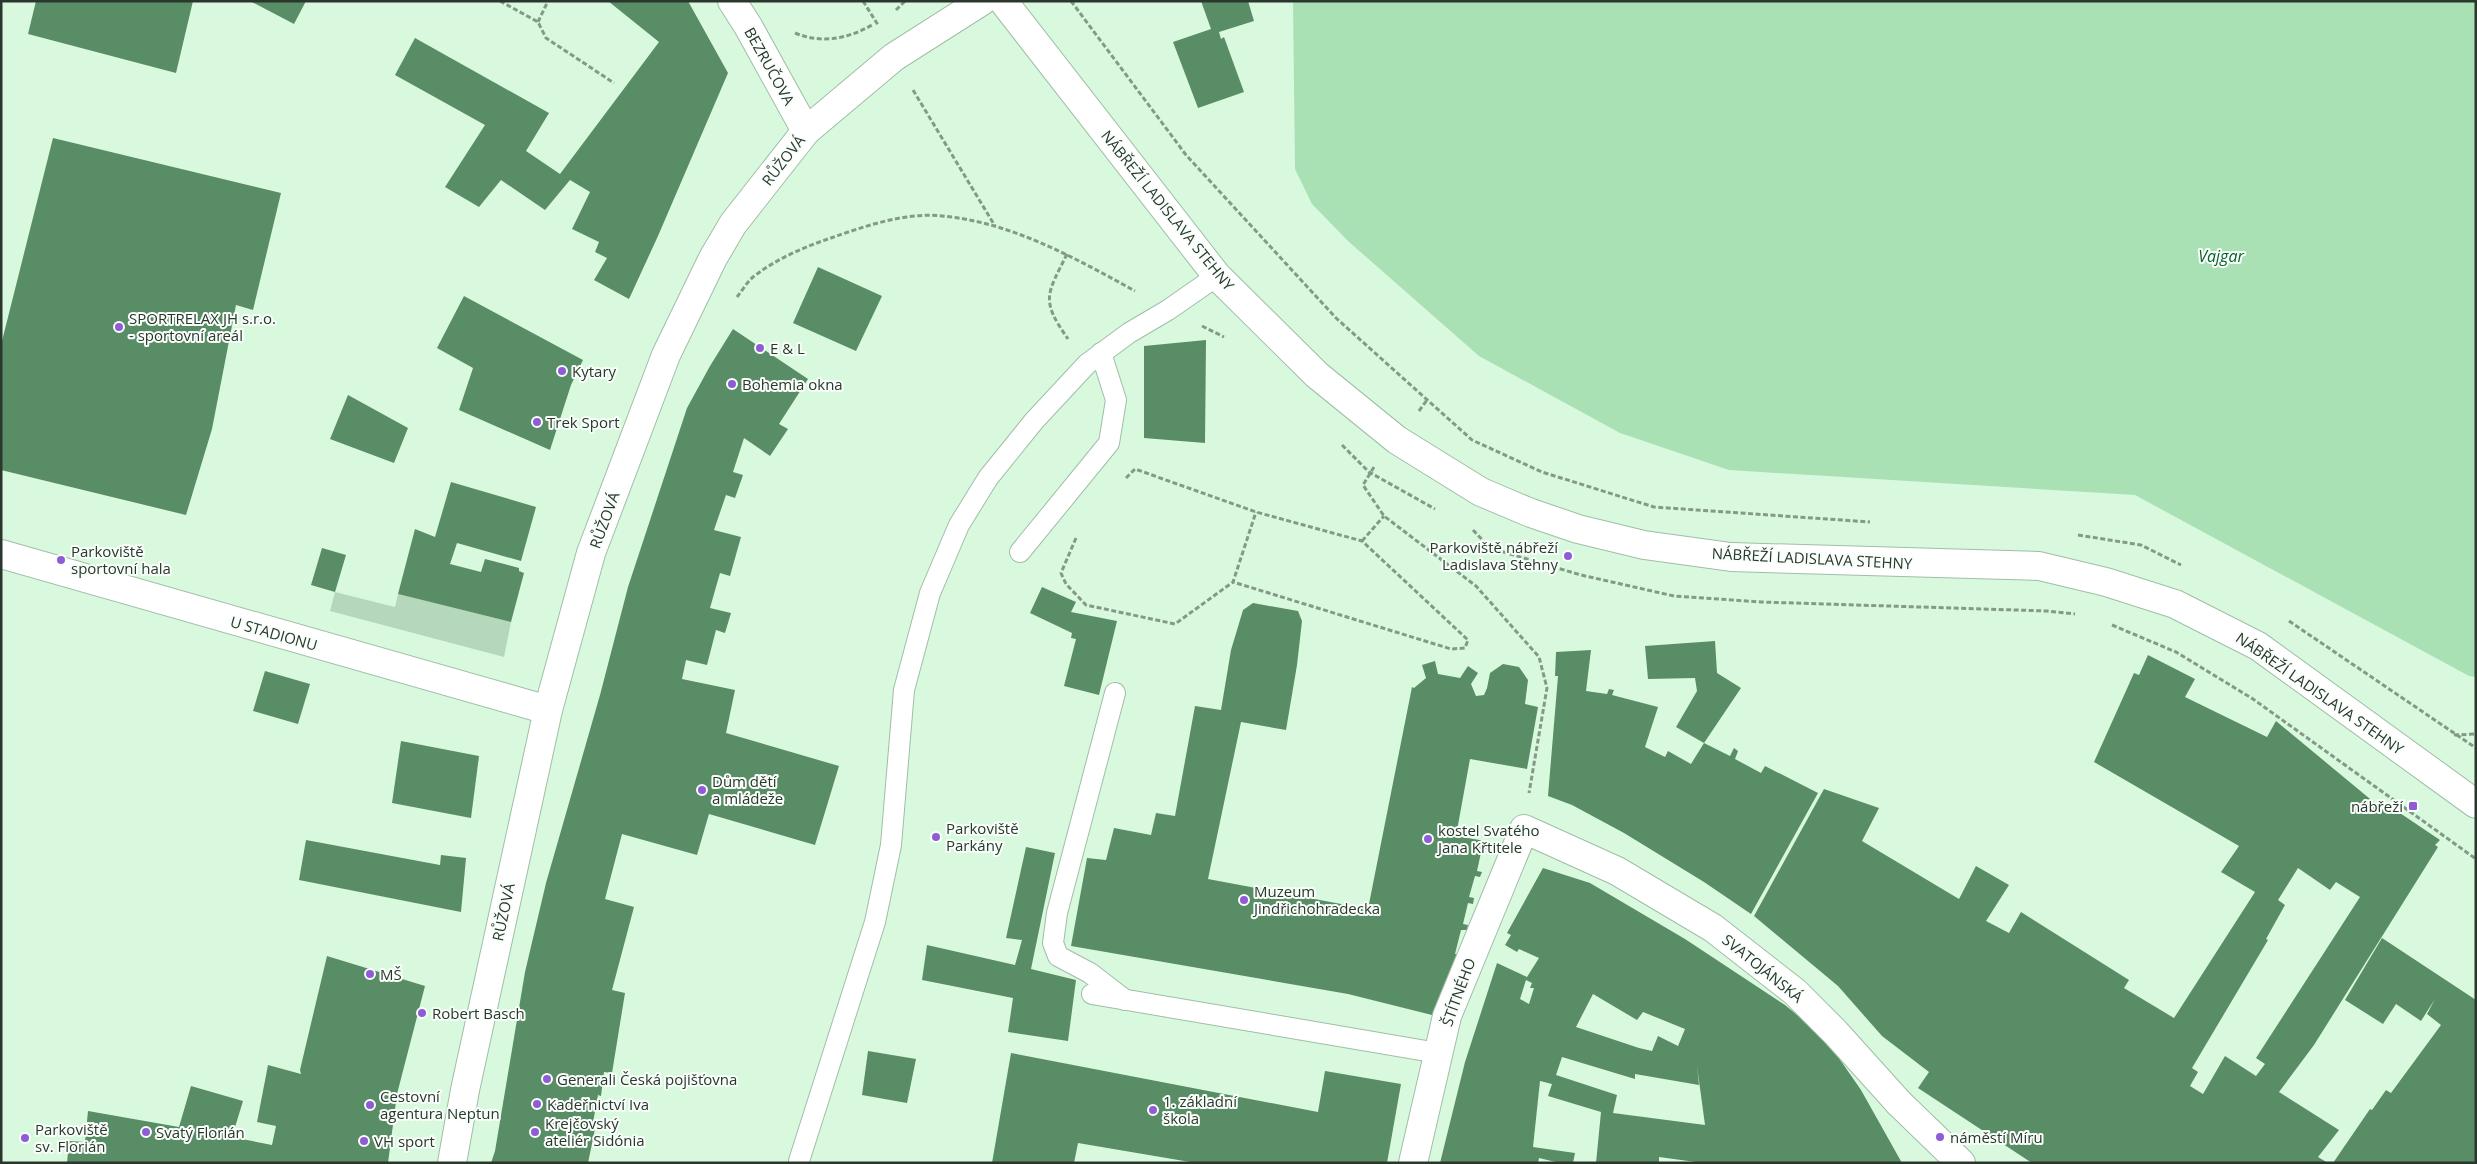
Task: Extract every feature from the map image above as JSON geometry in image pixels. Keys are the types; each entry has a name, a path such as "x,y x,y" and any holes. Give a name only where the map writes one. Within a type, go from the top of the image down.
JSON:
{"street":[{"name":"BEZRUČOVA","path":"732,1 748,26 806,131"},
{"name":"RŮŽOVÁ","path":"452,1163 467,1080 548,710 591,553 666,355 713,258 732,224 806,131 894,57 982,1"},
{"name":"NÁBŘEŽÍ LADISLAVA STEHNY","path":"1003,1 1217,276 1317,375 1397,440 1481,492 1531,513 1578,529 1644,545 1731,557 2040,566 2106,582 2175,604 2258,646 2476,804"},
{"name":"U STADIONU","path":"2,556 548,710"},
{"name":"ŠTÍTNÉHO","path":"1413,1163 1447,1016 1524,828"},
{"name":"SVATOJÁNSKÁ","path":"1524,828 1617,871 1713,928 1795,992 1835,1032 1900,1103 1961,1163"}],"lane":[{"path":"799,1161 875,922 891,845 904,690 930,593 960,525 988,478 1034,421 1094,359 1129,333 1168,310 1217,276"},
{"path":"1020,552 1110,443 1116,400 1094,359"},
{"path":"1115,693 1057,912 1053,943 1058,956 1090,973 1125,1000"},
{"path":"1092,994 1438,1053"}],"path":[{"path":"500,1 538,22 546,38 614,83"},
{"path":"538,22 548,1"},
{"path":"791,32 819,39 834,40 856,34 876,23 863,1"},
{"path":"1071,1 1186,155 1336,318 1427,400"},
{"path":"894,57 995,226"},
{"path":"732,303 752,278 785,256 862,227 907,218 941,216 995,226 1067,254 1168,310 1229,339"},
{"path":"1067,254 1053,283 1048,302 1052,317 1094,359"},
{"path":"1335,438 1369,472 1443,514"},
{"path":"1122,481 1135,469 1256,512 1362,541 1468,640 1465,648 1451,649 1234,582"},
{"path":"1369,472 1363,485 1384,516 1476,586 1539,657 1547,688 1524,828"},
{"path":"1077,537 1061,574 1066,584 1086,605 1175,624 1234,582 1256,512"},
{"path":"1362,541 1384,516"},
{"path":"1470,527 1490,548 1581,575 1674,596 1761,602 2047,611 2084,616"},
{"path":"2108,623 2176,652 2254,699 2476,859"},
{"path":"2476,734 2454,735 2476,748"}],"shaded area":[{"path":"335,592 395,607 398,594 511,622 504,657 330,611"}],"water":[{"name":"Vajgar","path":"1293,1 2476,1 2476,677 2469,676 2135,495 1729,470 1620,433 1479,356 1348,241 1312,204 1295,169"}],"building":[{"path":"36,1 193,1 176,73 28,34"},
{"path":"250,1 306,1 294,24"},
{"path":"608,1 688,1 728,73 629,299 594,280 607,258 595,252 599,242 572,229 590,192 570,180 545,210 501,180 479,207 445,187 485,125 395,75 415,38 549,113 526,151 560,174 659,42"},
{"path":"1201,1 1248,1 1254,21 1219,32 1221,39 1224,37 1244,92 1198,108 1173,42 1211,29"},
{"name":"SPORTRELAX JH s.r.o. - sportovní areál","path":"53,138 281,193 253,310 236,305 212,429 186,515 1,470 1,345"},
{"path":"818,267 882,296 856,351 793,323"},
{"path":"464,296 583,360 571,385 550,450 459,410 473,368 437,348"},
{"path":"733,329 808,379 779,424 788,429 770,456 744,438 733,472 743,475 735,498 726,495 714,530 741,537 730,576 720,573 710,608 731,613 725,633 716,630 707,665 686,660 682,679 735,690 726,733 839,766 815,845 709,814 697,855 622,834 605,899 634,907 612,990 625,993 612,1073 604,1072 601,1096 598,1095 592,1128 595,1129 588,1163 491,1163 495,1151 525,972 546,883 600,695 628,587 687,408"},
{"path":"1206,340 1205,443 1144,438 1144,346"},
{"path":"348,395 408,428 394,463 330,439"},
{"path":"451,482 536,507 521,561 457,543 450,564 481,572 485,559 519,568 519,571 524,573 511,622 398,594 415,529 435,537"},
{"path":"322,548 346,555 335,592 311,585"},
{"path":"1042,587 1076,602 1071,612 1117,621 1099,695 1064,686 1076,639 1071,638 1072,633 1030,613"},
{"path":"1253,603 1298,611 1302,621 1297,665 1286,730 1241,722 1208,879 1368,909 1412,687 1414,688 1426,678 1422,665 1435,661 1438,674 1460,678 1468,666 1478,673 1471,684 1476,696 1484,695 1490,673 1503,664 1519,667 1528,680 1525,704 1538,707 1527,769 1470,759 1456,836 1491,842 1489,850 1482,848 1477,871 1482,872 1480,877 1475,876 1469,897 1474,898 1473,904 1468,903 1463,924 1468,925 1467,930 1461,930 1455,954 1458,954 1436,1016 1348,994 1071,946 1087,858 1106,860 1114,828 1151,835 1156,813 1175,816 1195,706 1221,710 1231,650 1243,610"},
{"path":"1715,641 1717,673 1741,688 1704,743 1676,727 1697,691 1695,678 1648,679 1645,646"},
{"path":"1591,650 1586,691 1607,694 1609,689 1614,690 1612,695 1658,707 1645,747 1665,757 1668,751 1691,764 1704,743 1730,756 1734,748 1738,751 1735,759 1761,773 1765,766 1818,793 1751,914 1704,882 1624,833 1572,805 1548,796 1558,676 1555,676 1556,652"},
{"path":"2148,655 2195,679 2185,697 2267,737 2276,721 2387,813 2391,807 2440,840 2435,845 2438,847 2314,1045 2279,1092 2339,1130 2318,1157 2328,1163 2032,1163 1918,1088 1929,1072 1882,1036 1838,986 1754,916 1824,789 1879,808 1862,841 1959,899 1976,866 2009,885 1986,921 2009,933 2021,912 2129,980 2124,988 2174,1018 2255,892 2221,872 2239,846 2094,762 2134,673 2139,675","holes":["2298,868 2330,890 2336,882 2360,897 2256,1058 2265,1064 2256,1076 2225,1056 2203,1094 2190,1086 2198,1072 2192,1068 2268,940 2266,939 2285,905 2278,900"]},
{"path":"265,671 310,684 298,724 253,711"},
{"path":"401,741 479,756 471,818 392,803"},
{"path":"306,840 440,865 441,855 466,858 461,912 299,880"},
{"path":"1026,847 1055,853 1031,969 1076,980 1068,1041 1008,1032 1013,998 922,980 927,945 1015,965 1022,940 1006,938"},
{"path":"1543,868 1590,883 1685,939 1785,1005 1825,1038 1861,1090 1902,1163 1703,1163 1659,1157 1659,1163 1596,1163 1601,1112 1548,1096 1552,1084 1540,1081 1533,1147 1575,1153 1573,1163 1560,1163 1539,1158 1538,1163 1440,1163 1465,1062 1497,963 1527,977 1539,958 1519,949 1517,952 1505,945 1511,935 1507,933","holes":["1526,980 1532,983 1530,988 1534,988 1529,1004 1520,999","1593,994 1637,1020 1643,1012 1685,1029 1678,1046 1658,1036 1652,1051 1576,1027","1562,1057 1635,1079 1635,1074 1699,1085 1697,1066 1705,1125 1613,1113 1617,1095 1556,1075"]},
{"path":"2382,938 2476,1000 2476,1163 2333,1163 2370,1109 2372,1110 2386,1090 2391,1093 2441,1025 2427,1014 2435,999 2421,1021 2396,1004 2383,1024 2345,1000"},
{"path":"327,956 425,986 397,1094 388,1163 67,1163 69,1141 85,1142 88,1111 179,1127 191,1086 243,1101 232,1137 272,1145 276,1126 257,1122 268,1065 301,1074 300,1070"},
{"path":"868,1051 916,1059 907,1103 862,1095"},
{"name":"1. základní škola","path":"1011,1053 1318,1112 1325,1071 1401,1084 1387,1163 1196,1163 1078,1143 1074,1163 992,1163"}],"place":[{"name":"SPORTRELAX JH s.r.o. - sportovní areál","path":"119,327"},
{"name":"E & L","path":"760,348"},
{"name":"Kytary","path":"562,371"},
{"name":"Bohemia okna","path":"732,384"},
{"name":"Trek Sport","path":"537,422"},
{"name":"Parkoviště nábřeží Ladislava Stehny","path":"1568,556"},
{"name":"Parkoviště sportovní hala","path":"61,560"},
{"name":"Dům dětí a mládeže","path":"702,790"},
{"name":"nábřeží","path":"2413,806"},
{"name":"Parkoviště Parkány","path":"936,837"},
{"name":"kostel Svatého Jana Křtitele","path":"1428,839"},
{"name":"Muzeum Jindřichohradecka","path":"1244,900"},
{"name":"MŠ","path":"370,974"},
{"name":"Robert Basch","path":"422,1013"},
{"name":"Generali Česká pojišťovna","path":"547,1079"},
{"name":"Kadeřnictví Iva","path":"537,1104"},
{"name":"Cestovní agentura Neptun","path":"370,1105"},
{"name":"1. základní škola","path":"1153,1110"},
{"name":"Svatý Florián","path":"146,1132"},
{"name":"Krejčovský ateliér Sidónia","path":"535,1132"},
{"name":"náměstí Míru","path":"1940,1137"},
{"name":"Parkoviště sv. Florián","path":"25,1138"},
{"name":"VH sport","path":"364,1141"}]}
